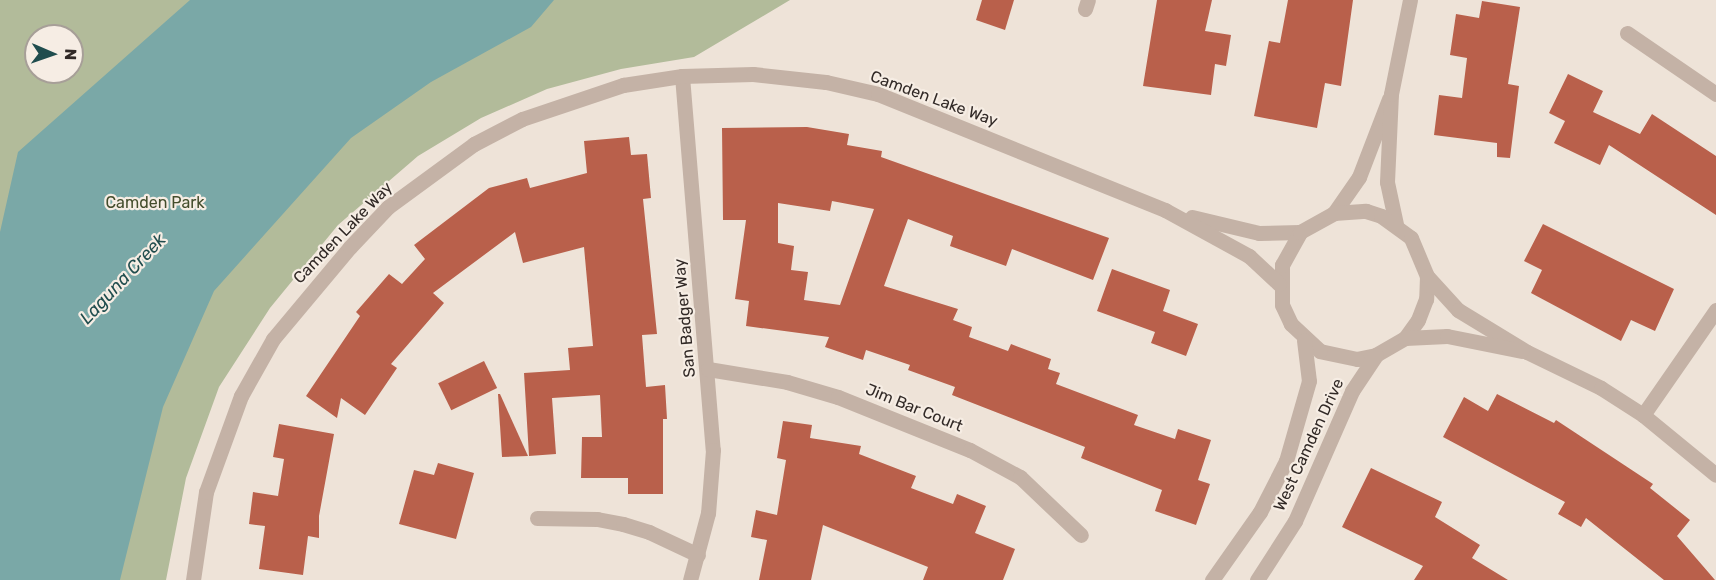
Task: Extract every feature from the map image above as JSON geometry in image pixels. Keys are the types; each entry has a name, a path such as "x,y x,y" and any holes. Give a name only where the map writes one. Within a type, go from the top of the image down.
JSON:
{"street":[{"path":"1396,224 1387,182 1391,94 1410,0"},
{"path":"1627,33 1716,94"},
{"name":"Camden Lake Way","path":"193,580 206,492 240,396 293,312 357,239 429,174 522,119 623,85 682,76 773,75 878,94 1166,210 1250,256 1279,284"},
{"name":"San Badger Way","path":"682,76 708,369 712,482 698,555 690,580"},
{"path":"1334,213 1359,177 1391,94"},
{"name":"Camden Lake Way","path":"1166,210 1259,233 1300,232"},
{"path":"1427,276 1426,299 1418,320 1405,338 1376,355 1338,357 1304,340 1282,305 1279,284 1282,265 1300,232 1334,213 1366,211 1396,224 1416,247 1427,276 1458,310 1527,352 1601,388 1643,415 1716,475"},
{"path":"1643,415 1716,310"},
{"path":"1405,338 1448,336 1527,352"},
{"name":"West Camden Drive","path":"1212,580 1260,512 1286,461 1309,381 1304,340"},
{"name":"West Camden Drive","path":"1257,580 1295,521 1352,391 1376,355"},
{"name":"Jim Bar Court","path":"708,369 788,382 838,397 970,450 1020,477 1081,535"},
{"path":"537,518 597,519 623,524 698,555"}],"green space":[{"name":"Camden Park","path":"0,0 790,0 694,57 621,69 547,89 481,118 418,156 338,225 270,308 219,387 186,478 166,580 0,580"}],"water":[{"name":"Camden Park","path":"190,0 554,0 531,27 431,82 351,138 214,291 163,407 120,580 0,580 0,232 18,152"}],"building":[{"path":"982,0 1014,0 1005,30 976,20"},
{"path":"1157,0 1212,0 1205,31 1231,35 1226,66 1215,64 1211,95 1143,86"},
{"path":"1288,0 1353,0 1341,86 1325,83 1317,128 1254,116 1269,41 1280,43"},
{"path":"1482,1 1520,7 1508,84 1519,86 1510,158 1497,157 1497,143 1434,135 1439,95 1462,98 1467,58 1450,55 1456,14 1479,18"},
{"path":"1568,74 1603,91 1593,112 1640,134 1652,114 1716,156 1716,215 1609,145 1600,165 1554,143 1565,121 1549,113"},
{"path":"807,127 849,134 847,145 882,151 881,157 1109,238 1093,280 1012,249 1006,266 950,246 953,236 908,219 884,286 958,309 953,320 972,327 969,337 1008,351 1011,344 1051,359 1048,369 1060,373 1056,384 1138,415 1134,425 1175,439 1178,429 1211,440 1198,480 1210,484 1196,525 1155,511 1162,490 1081,458 1085,447 952,395 955,387 908,370 910,365 866,350 863,360 825,347 829,337 746,326 749,301 735,299 746,220 723,220 722,128","holes":["832,201 874,209 840,305 804,300 808,272 791,270 794,246 778,243 778,203 830,211"]},
{"path":"629,137 631,155 647,154 651,198 643,199 657,334 642,335 646,387 665,385 667,419 663,419 663,494 628,494 628,478 581,478 582,437 602,437 600,395 552,398 556,454 529,456 524,373 570,370 568,348 593,346 584,247 523,263 515,232 433,293 444,303 391,364 397,368 365,415 341,398 337,418 306,396 360,316 356,312 389,274 402,284 425,259 414,245 489,188 527,178 530,188 587,173 584,141"},
{"path":"1543,224 1674,289 1655,331 1631,320 1621,341 1531,293 1542,270 1524,261"},
{"path":"1112,269 1170,290 1163,311 1198,324 1186,356 1151,343 1155,332 1097,311"},
{"path":"484,361 497,388 451,410 438,383"},
{"path":"498,394 500,394 528,456 502,457"},
{"path":"1497,394 1554,423 1556,420 1653,484 1650,488 1690,520 1677,536 1715,580 1664,580 1586,518 1581,527 1558,514 1565,502 1443,437 1464,397 1488,411"},
{"path":"783,421 812,425 810,438 861,446 859,454 916,476 911,488 953,504 957,494 986,506 975,533 1015,549 1003,580 923,580 928,567 823,525 811,580 759,580 767,540 751,537 756,510 777,515 786,460 777,458"},
{"path":"279,424 334,434 319,516 319,538 308,536 303,575 259,569 265,526 249,524 253,492 278,496 284,459 273,457"},
{"path":"438,463 474,473 456,539 399,524 414,470 434,475"},
{"path":"1371,468 1442,502 1435,517 1480,545 1472,558 1508,580 1414,580 1423,566 1342,527"}],"water label":[{"name":"Laguna Creek","path":"123,279"}]}
